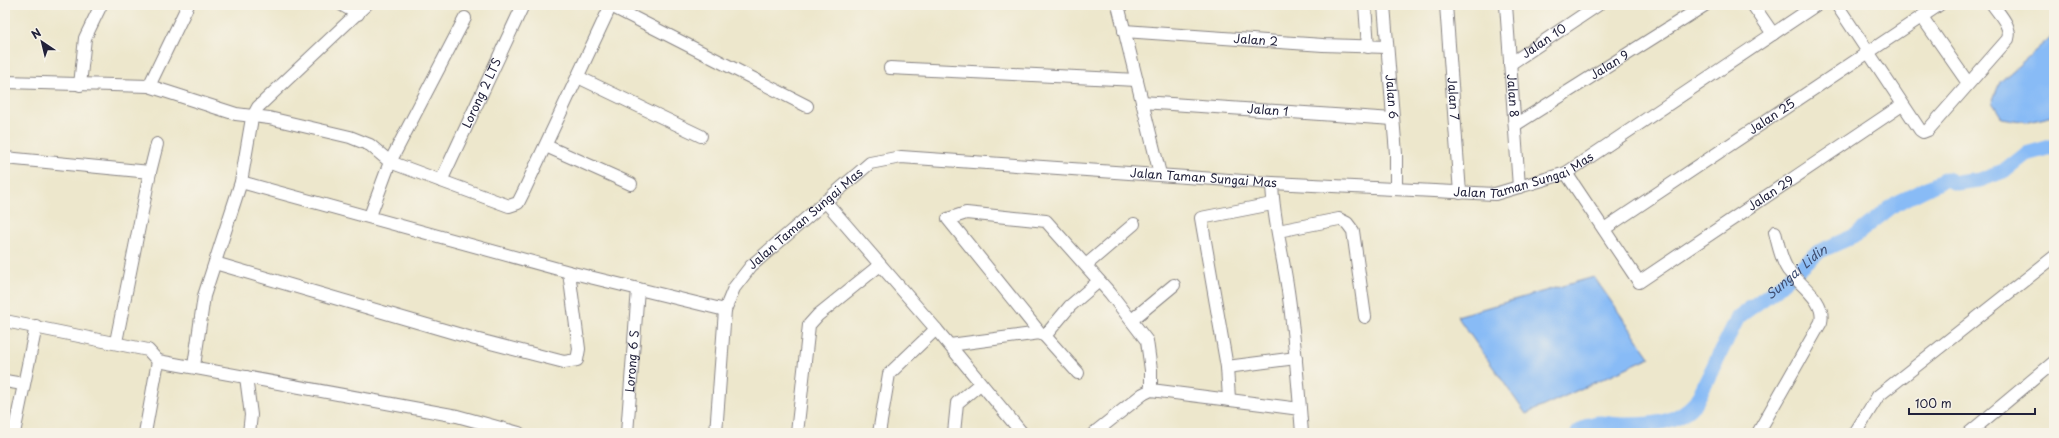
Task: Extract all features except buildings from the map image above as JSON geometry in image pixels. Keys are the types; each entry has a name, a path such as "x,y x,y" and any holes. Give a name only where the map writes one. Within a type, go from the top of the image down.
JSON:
{"street":[{"path":"80,85 85,38 101,5"},
{"path":"149,86 188,5"},
{"path":"342,5 362,10"},
{"name":"Lorong 2 LTS","path":"441,181 523,5"},
{"path":"5,82 149,86 252,118 269,118 350,137 370,145 390,162 509,206 518,202 546,146 610,5 807,106"},
{"path":"1118,5 1160,174"},
{"path":"1365,5 1368,47"},
{"name":"Jalan 6","path":"1384,5 1393,119 1396,189"},
{"name":"Jalan 7","path":"1446,5 1460,193"},
{"name":"Jalan 8","path":"1506,5 1519,187"},
{"name":"Jalan 10","path":"1510,64 1598,5"},
{"name":"Jalan 9","path":"1515,125 1705,5"},
{"path":"1753,5 1774,34"},
{"name":"Jalan Taman Sungai Mas","path":"716,433 724,310 734,288 751,266 870,163 901,157 1272,183 1495,194 1566,173 1816,5"},
{"path":"1837,5 1869,52 1902,105 1923,132 1928,130 1968,83 2001,48 2010,34 2007,25 1993,5"},
{"name":"Jalan 25","path":"1604,229 1940,5"},
{"path":"194,366 204,296 241,182 252,118 258,107 362,10"},
{"path":"1922,17 1968,83"},
{"path":"370,216 390,162 465,18"},
{"name":"Jalan 2","path":"1124,31 1387,47"},
{"path":"890,68 1137,80"},
{"path":"578,77 701,136"},
{"name":"Jalan 1","path":"1142,102 1393,119"},
{"name":"Jalan 29","path":"1604,229 1639,282 1902,105"},
{"path":"116,342 157,144"},
{"path":"546,146 631,184"},
{"path":"5,158 150,172"},
{"path":"1566,173 1604,229"},
{"path":"241,182 370,216 570,272 724,310"},
{"path":"1272,183 1272,204 1278,232 1296,358 1302,433"},
{"path":"825,201 950,345 980,384 1022,433"},
{"path":"1229,399 1227,367 1201,218 1272,204"},
{"path":"1078,373 1043,334 948,219 966,213 1042,220 1048,223 1099,280 1147,341 1151,370 1151,390"},
{"path":"1278,232 1339,219 1347,223 1353,231 1365,317"},
{"path":"1086,265 1134,224"},
{"path":"1758,433 1821,322 1823,314 1813,298 1787,268 1775,232"},
{"path":"1855,433 1878,396 2054,257"},
{"path":"215,263 476,339 564,362 577,360 579,349 570,272"},
{"path":"797,433 809,325 818,315 880,265"},
{"path":"950,345 1043,334 1070,306 1099,280"},
{"path":"1132,320 1174,285"},
{"name":"Lorong 6 S","path":"627,433 638,289"},
{"path":"5,321 116,342 148,350 158,360 457,416 520,433"},
{"path":"14,433 36,326"},
{"path":"879,433 889,374 936,329"},
{"path":"1227,367 1296,358"},
{"path":"145,433 158,360"},
{"path":"1969,433 2053,365"},
{"path":"246,377 251,415 249,433"},
{"path":"5,381 23,384"},
{"path":"954,433 957,403 980,384"},
{"path":"1094,433 1143,394 1151,390 1300,409"}],"water":[{"path":"2054,34 2054,116 2028,122 2002,118 1992,102 2000,82"},
{"path":"1594,277 1650,357 1526,414 1457,316"}],"waterway":[{"name":"Sungai Lidin","path":"1578,433 1584,428 1595,423 1625,425 1654,424 1664,422 1681,415 1696,402 1738,317 1774,291 1818,252 1856,235 1895,204 1946,179 1956,183 1980,180 2006,170 2026,154 2054,146"}]}
